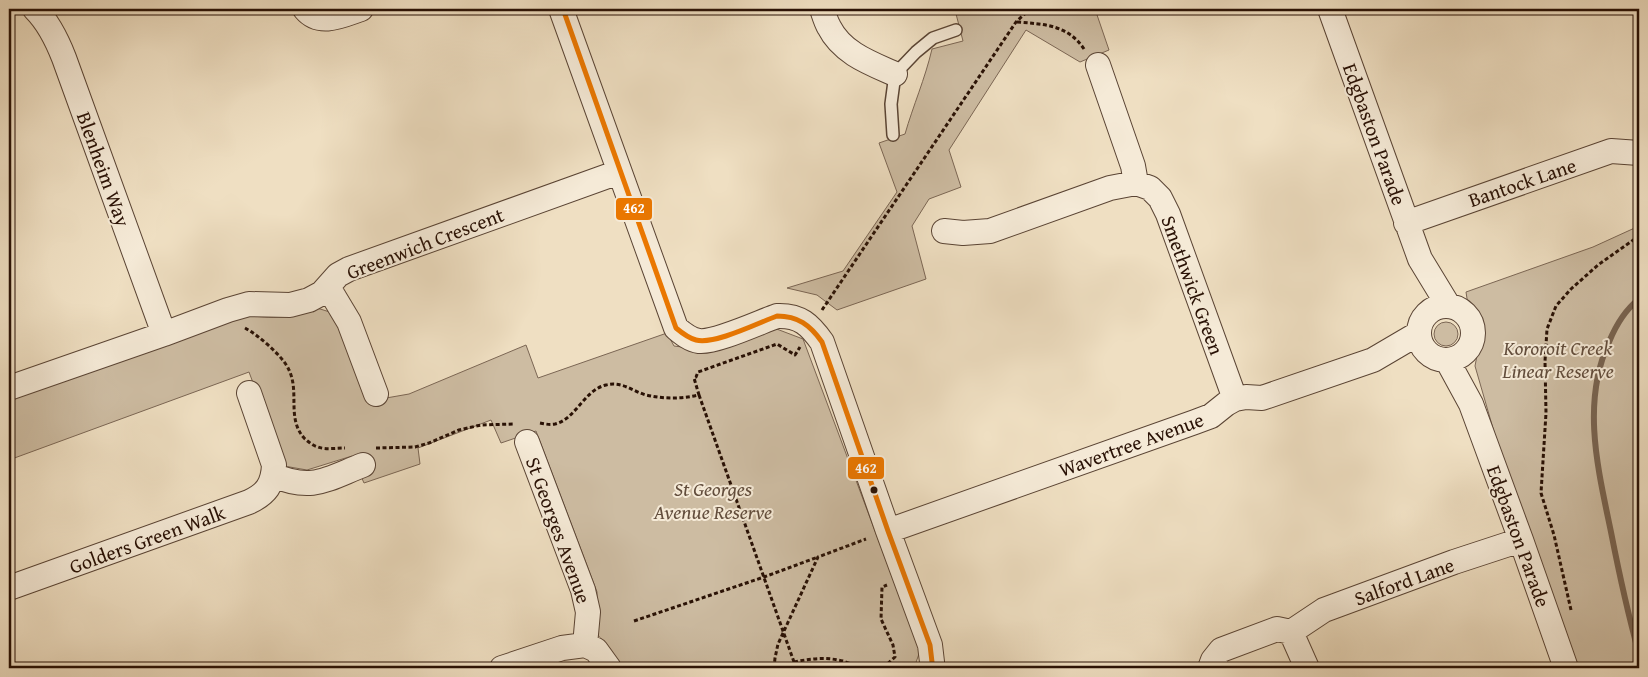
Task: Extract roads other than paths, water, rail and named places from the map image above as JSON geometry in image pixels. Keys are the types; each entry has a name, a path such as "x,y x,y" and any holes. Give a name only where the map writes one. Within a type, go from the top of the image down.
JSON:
{"street":[{"name":"Blenheim Way","path":"35,9 43,17 56,38 64,58 164,334"},
{"path":"305,9 311,15 321,19 332,19 361,9"},
{"path":"822,9 829,28 842,46 858,58 895,74"},
{"name":"Edgbaston Parade","path":"1330,9 1420,259 1448,306"},
{"path":"562,10 670,316 676,328 685,335 699,341 713,339 777,316 786,316 798,318 812,328 822,342 930,645 932,662 930,668"},
{"path":"944,231 990,231 1110,188 1136,183 1133,166 1098,65"},
{"name":"Bantock Lane","path":"1406,223 1611,151 1639,153"},
{"name":"Greenwich Crescent","path":"9,388 228,310 249,304 290,305 309,300 322,293 338,276 349,269 619,172"},
{"name":"Smethwick Green","path":"1136,183 1150,188 1162,202 1235,399"},
{"name":"Edgbaston Parade","path":"1420,259 1422,324"},
{"path":"328,287 350,322 376,394"},
{"path":"1235,399 1246,397 1262,398 1373,360 1447,356 1470,348 1473,340 1472,324 1463,311 1456,307 1439,306 1422,324 1373,360"},
{"path":"1422,324 1423,349 1447,356"},
{"name":"Edgbaston Parade","path":"1447,356 1471,404 1566,668"},
{"path":"249,393 274,465 273,475 286,481 302,484 315,483 368,457"},
{"name":"Wavertree Avenue","path":"888,531 1211,416 1235,399"},
{"name":"St Georges Avenue","path":"526,430 583,590 588,612 585,645"},
{"name":"Golders Green Walk","path":"9,588 249,502 260,497 268,487 273,475"},
{"name":"Salford Lane","path":"1291,632 1324,610 1454,562 1521,540"},
{"path":"1210,668 1213,660 1221,650 1277,629 1291,632 1307,668"},
{"path":"502,668 562,648 585,645 596,650 610,668"}],"lane":[{"path":"893,135 891,104 895,74 916,52 933,38 956,30"}],"waterway":[{"path":"1639,299 1621,318 1609,342 1601,365 1594,412 1597,460 1601,484 1639,654"}],"park label":[{"name":"Kororoit Creek Linear Reserve","path":"1558,358"},
{"name":"St Georges Avenue Reserve","path":"713,500"}]}
